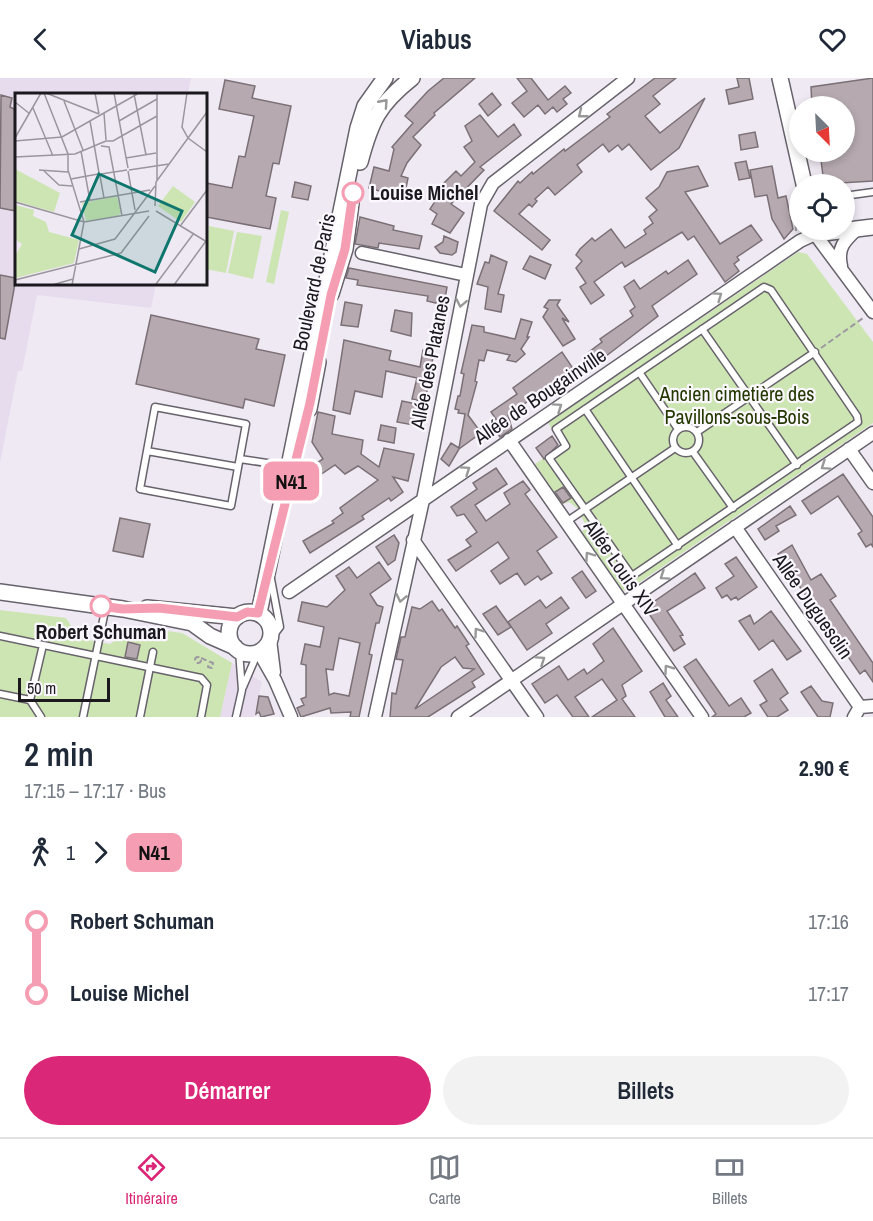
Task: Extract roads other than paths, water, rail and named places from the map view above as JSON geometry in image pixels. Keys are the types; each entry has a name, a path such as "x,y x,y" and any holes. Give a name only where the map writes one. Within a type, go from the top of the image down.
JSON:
{"street":[{"name":"Boulevard de Paris","path":"258,613 274,545 286,466 358,128 365,106 385,78"},
{"name":"Boulevard de Paris","path":"274,545 312,395 331,295 345,249 353,190 371,123 389,98 412,78"},
{"name":"Allée des Platanes","path":"375,717 423,500 481,204 493,183 628,78"},
{"path":"780,78 802,174"},
{"path":"842,270 838,253 845,240 857,229 873,227"},
{"name":"Allée de Bougainville","path":"289,592 802,240"},
{"path":"820,240 873,312"},
{"path":"362,253 466,275"},
{"path":"458,717 873,433"},
{"name":"Allée Louis XIV","path":"509,440 702,717"},
{"path":"849,449 873,483"},
{"path":"286,466 291,468 286,497"},
{"name":"Allée Duguesclin","path":"735,527 857,712"},
{"path":"413,540 537,717"},
{"path":"0,592 106,606 192,623 210,636 237,649 259,652"},
{"path":"123,609 159,608 237,617"},
{"path":"237,649 231,642 230,628 237,617 247,612 258,613 271,627 270,640 275,680"},
{"path":"259,652 270,640"},
{"path":"259,652 275,680 291,717"},
{"path":"857,712 873,706"}],"lane":[{"path":"855,194 873,192"},
{"path":"766,287 771,290 816,352 858,420 796,465 632,576 549,458 566,446 557,428 702,328 766,287"},
{"path":"702,328 796,465"},
{"path":"697,432 816,352"},
{"path":"639,372 678,429"},
{"path":"155,407 246,424 240,459 231,506 140,489 155,407"},
{"path":"585,409 678,546"},
{"path":"678,429 686,427 697,432"},
{"path":"678,429 673,440 675,448 685,454 693,452 699,441 697,432"},
{"path":"566,522 675,448"},
{"path":"147,451 238,467"},
{"path":"693,452 733,508"},
{"path":"240,459 286,466"},
{"path":"269,570 280,627 270,640"},
{"path":"83,717 106,606"},
{"path":"0,636 204,680 207,688 201,717"},
{"path":"41,717 30,700 42,645"},
{"path":"237,649 242,690"},
{"path":"140,717 153,652"},
{"path":"236,717 242,690 259,652"},
{"path":"0,694 30,700"}],"place":[{"name":"Louise Michel","path":"353,193"},
{"name":"Robert Schuman","path":"101,606"}],"park label":[{"name":"Ancien cimetière des Pavillons-sous-Bois","path":"737,406"}]}
